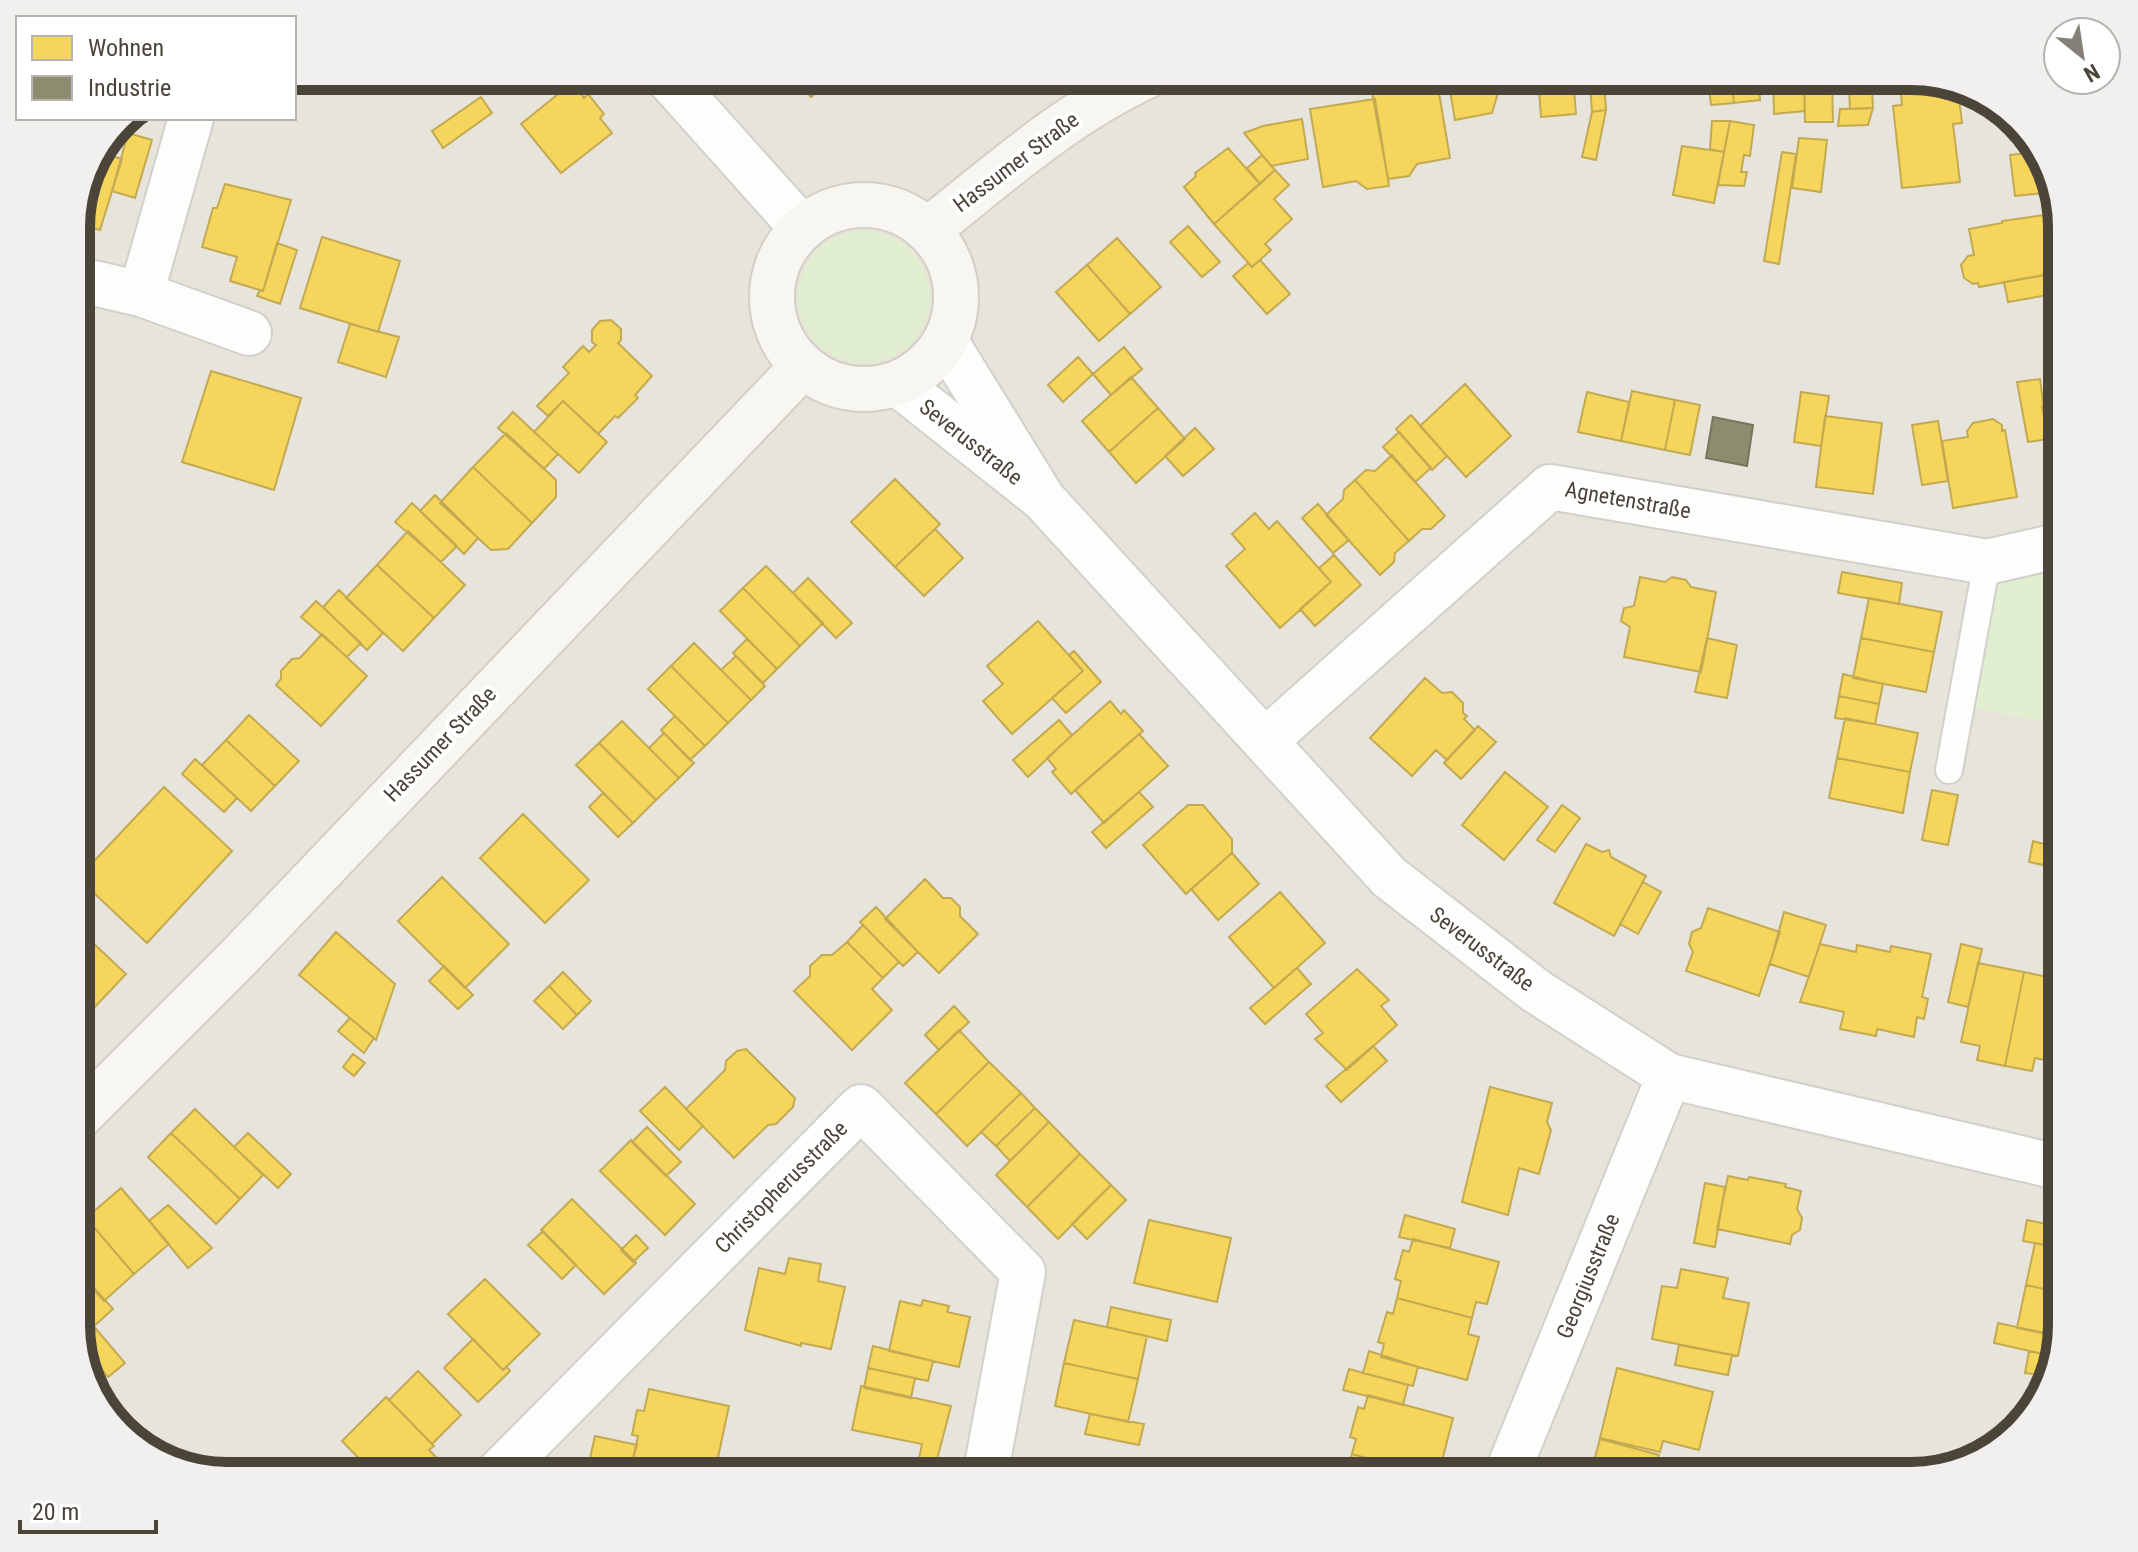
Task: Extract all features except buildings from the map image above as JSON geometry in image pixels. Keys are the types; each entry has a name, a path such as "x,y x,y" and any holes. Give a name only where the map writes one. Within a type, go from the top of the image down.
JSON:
{"street":[{"path":"679,90 802,228"},
{"name":"Hassumer Straße","path":"928,230 1066,121 1117,90"},
{"path":"141,294 190,120"},
{"path":"852,205 880,205 906,214 928,230 944,249 954,271 958,295 955,319 946,342 926,368 898,384 873,390 847,389 823,381 802,367 782,342 772,313 773,282 783,253 802,228 825,212 852,205"},
{"path":"90,282 141,294 249,333"},
{"name":"Severusstraße","path":"946,342 1043,499"},
{"name":"Hassumer Straße","path":"90,1106 239,957 802,367"},
{"name":"Severusstraße","path":"898,384 1043,499 1389,877 1536,991 1669,1076 2048,1165"},
{"name":"Agnetenstraße","path":"1265,741 1550,487 1987,562 2048,548"},
{"name":"Georgiusstraße","path":"1512,1462 1669,1076"},
{"name":"Christopherusstraße","path":"509,1462 861,1107 1023,1272 988,1462"}],"lane":[{"path":"1949,770 1987,562"}],"shaded area":[{"path":"296,90 1911,90 1955,97 1979,108 2008,130 2034,167 2045,200 2048,227 2048,1325 2041,1369 2020,1408 2001,1428 1971,1448 1938,1459 1911,1462 227,1462 183,1455 144,1434 118,1408 104,1385 90,1334 90,218 104,167 118,144 142,120 296,120"}],"green space":[{"path":"864,231 889,236 911,250 925,272 930,297 925,322 911,344 889,358 864,363 839,358 817,344 803,322 798,297 803,272 817,250 839,236"},
{"path":"2048,548 2048,722 1961,706 1987,562"}]}
